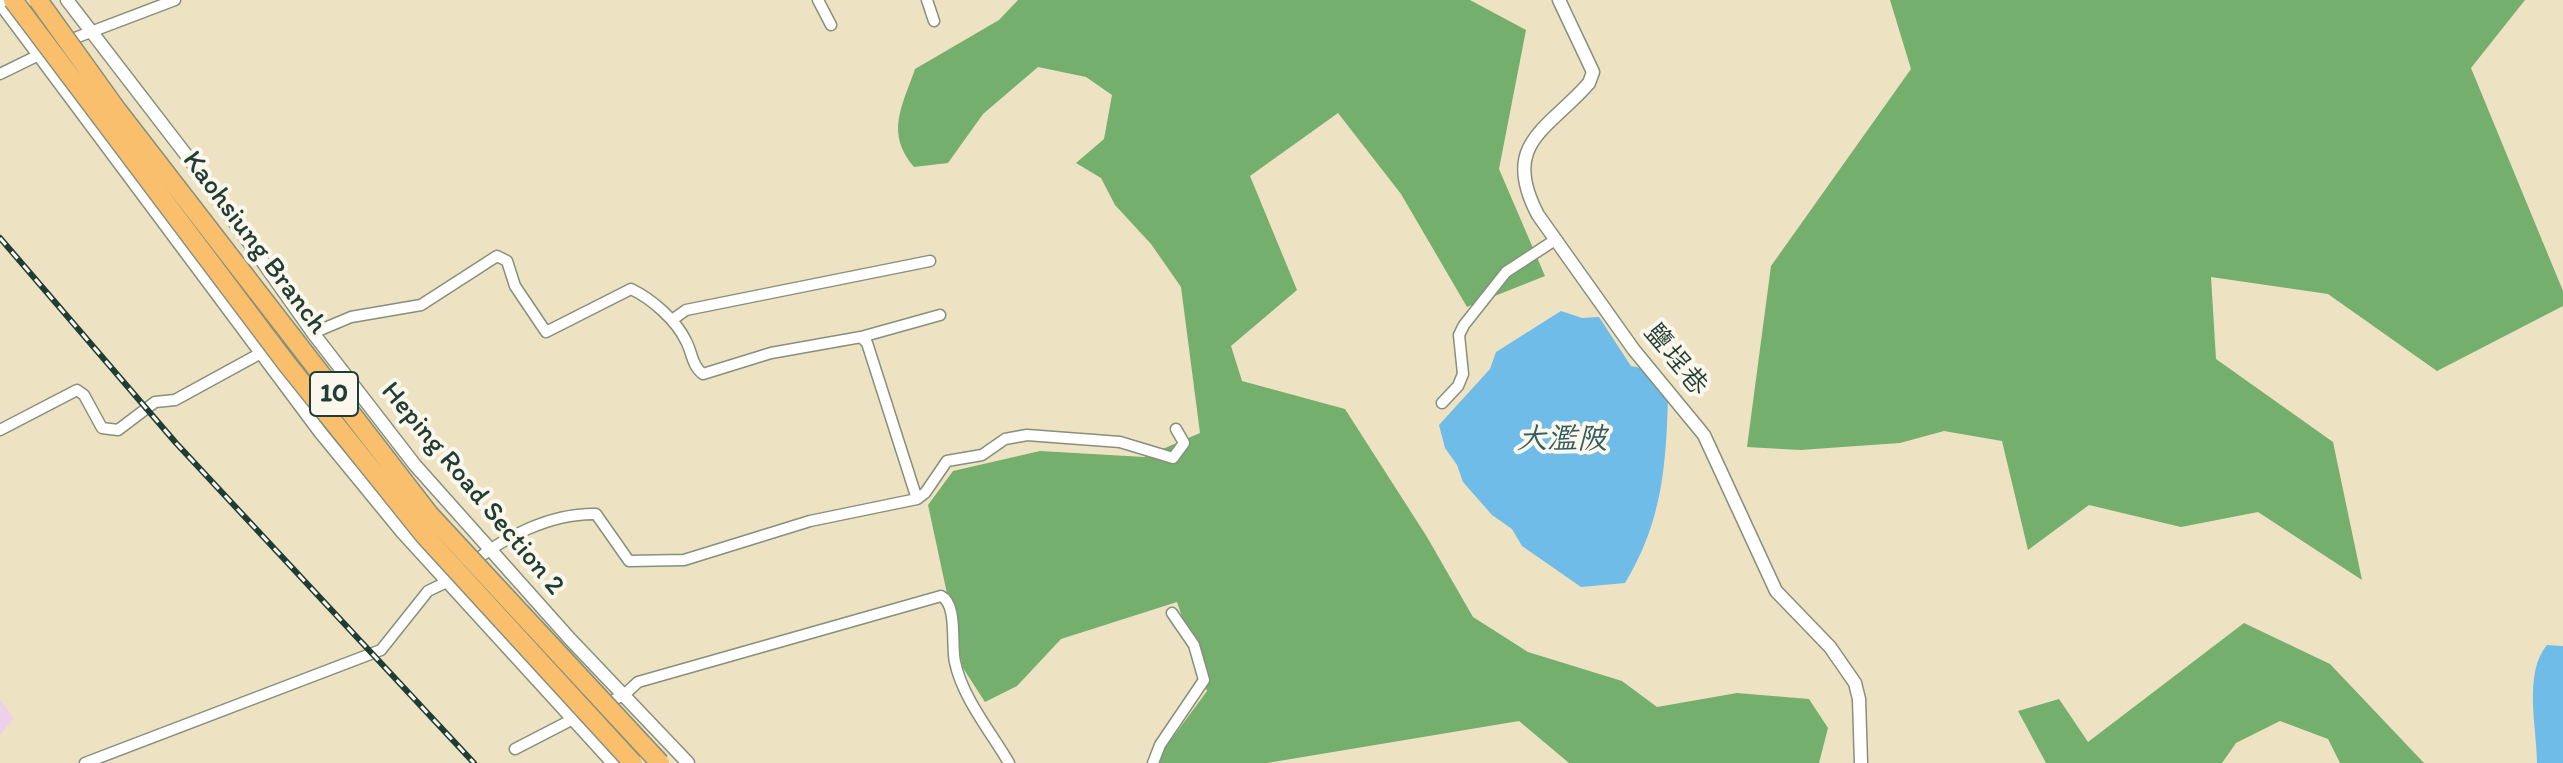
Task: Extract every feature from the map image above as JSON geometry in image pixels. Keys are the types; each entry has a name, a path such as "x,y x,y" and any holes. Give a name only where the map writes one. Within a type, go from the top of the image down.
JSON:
{"highway":[{"name":"Kaohsiung Branch","path":"13,0 278,352 415,524 633,763"},
{"name":"Kaohsiung Branch","path":"38,0 117,110 429,514 660,763"}],"street":[{"name":"Heping Road Section 2","path":"67,0 197,169 313,333 415,465 488,550 688,763"},
{"path":"0,74 91,32 175,0"},
{"path":"818,0 831,25"},
{"path":"927,0 934,21"},
{"name":"鹽埕巷","path":"1559,0 1593,72 1589,83 1572,103 1535,135 1524,160 1526,192 1555,240 1634,350 1704,435 1776,591 1830,647 1855,683 1859,699 1861,763"},
{"path":"0,3 153,204 261,353 402,532 613,763"},
{"path":"1442,403 1458,386 1463,374 1459,335 1464,325 1506,272 1555,240"},
{"path":"313,333 351,317 421,305 497,256 507,261 515,286 546,332 631,289 672,320 703,374 771,353 861,337 940,315"},
{"path":"672,320 686,310 916,261 930,261"},
{"path":"861,337 867,343 917,499"},
{"path":"0,430 77,390 84,395 102,428 118,430 155,402 175,400 261,353"},
{"path":"85,763 381,650 391,642 428,591 449,582 497,542 532,528 579,514 596,514 629,561 684,560 810,521 917,499 947,461 982,455 1005,439 1071,436 1140,446 1173,458 1184,443 1176,429"},
{"path":"515,749 624,695 638,682 941,596 949,603 955,661 961,681 1009,763"},
{"path":"1153,763 1160,745 1204,680 1194,645 1172,613"}],"shaded area":[{"path":"0,700 14,718 0,735"}],"green space":[{"path":"1018,0 1470,0 1526,30 1499,169 1545,276 1467,307 1401,194 1338,113 1250,176 1297,290 1231,346 1242,381 1345,409 1427,537 1473,617 1528,652 1622,681 1657,707 1737,693 1809,699 1828,728 1819,763 1569,763 1519,721 1267,763 1154,763 1207,691 1177,602 1061,639 1017,686 985,702 963,668 928,505 953,471 1040,451 1144,457 1200,433 1181,287 1151,244 1115,205 1101,178 1076,163 1104,139 1112,95 1086,77 1038,67 983,114 948,163 914,167 905,155 900,143 899,120 915,69 999,20"},
{"path":"1890,0 2525,0 2471,68 2563,291 2563,306 2437,371 2328,294 2211,277 2216,359 2333,442 2362,580 2258,512 2181,527 2089,505 2028,550 2002,441 1944,431 1900,443 1800,450 1747,447 1771,266 1911,69"},
{"path":"2244,623 2330,664 2424,763 2340,763 2328,739 2280,721 2236,743 2222,763 2046,763 2018,711 2059,699 2088,742"}],"water":[{"name":"大濫陂","path":"1561,311 1582,318 1599,317 1631,366 1646,369 1668,397 1660,493 1647,538 1625,583 1581,587 1522,546 1512,529 1492,515 1463,482 1457,465 1445,448 1439,425 1490,369 1496,352"},
{"path":"2547,645 2563,646 2563,763 2537,763 2533,685 2535,670"}],"railway":[{"path":"0,238 176,443 474,763"}]}
